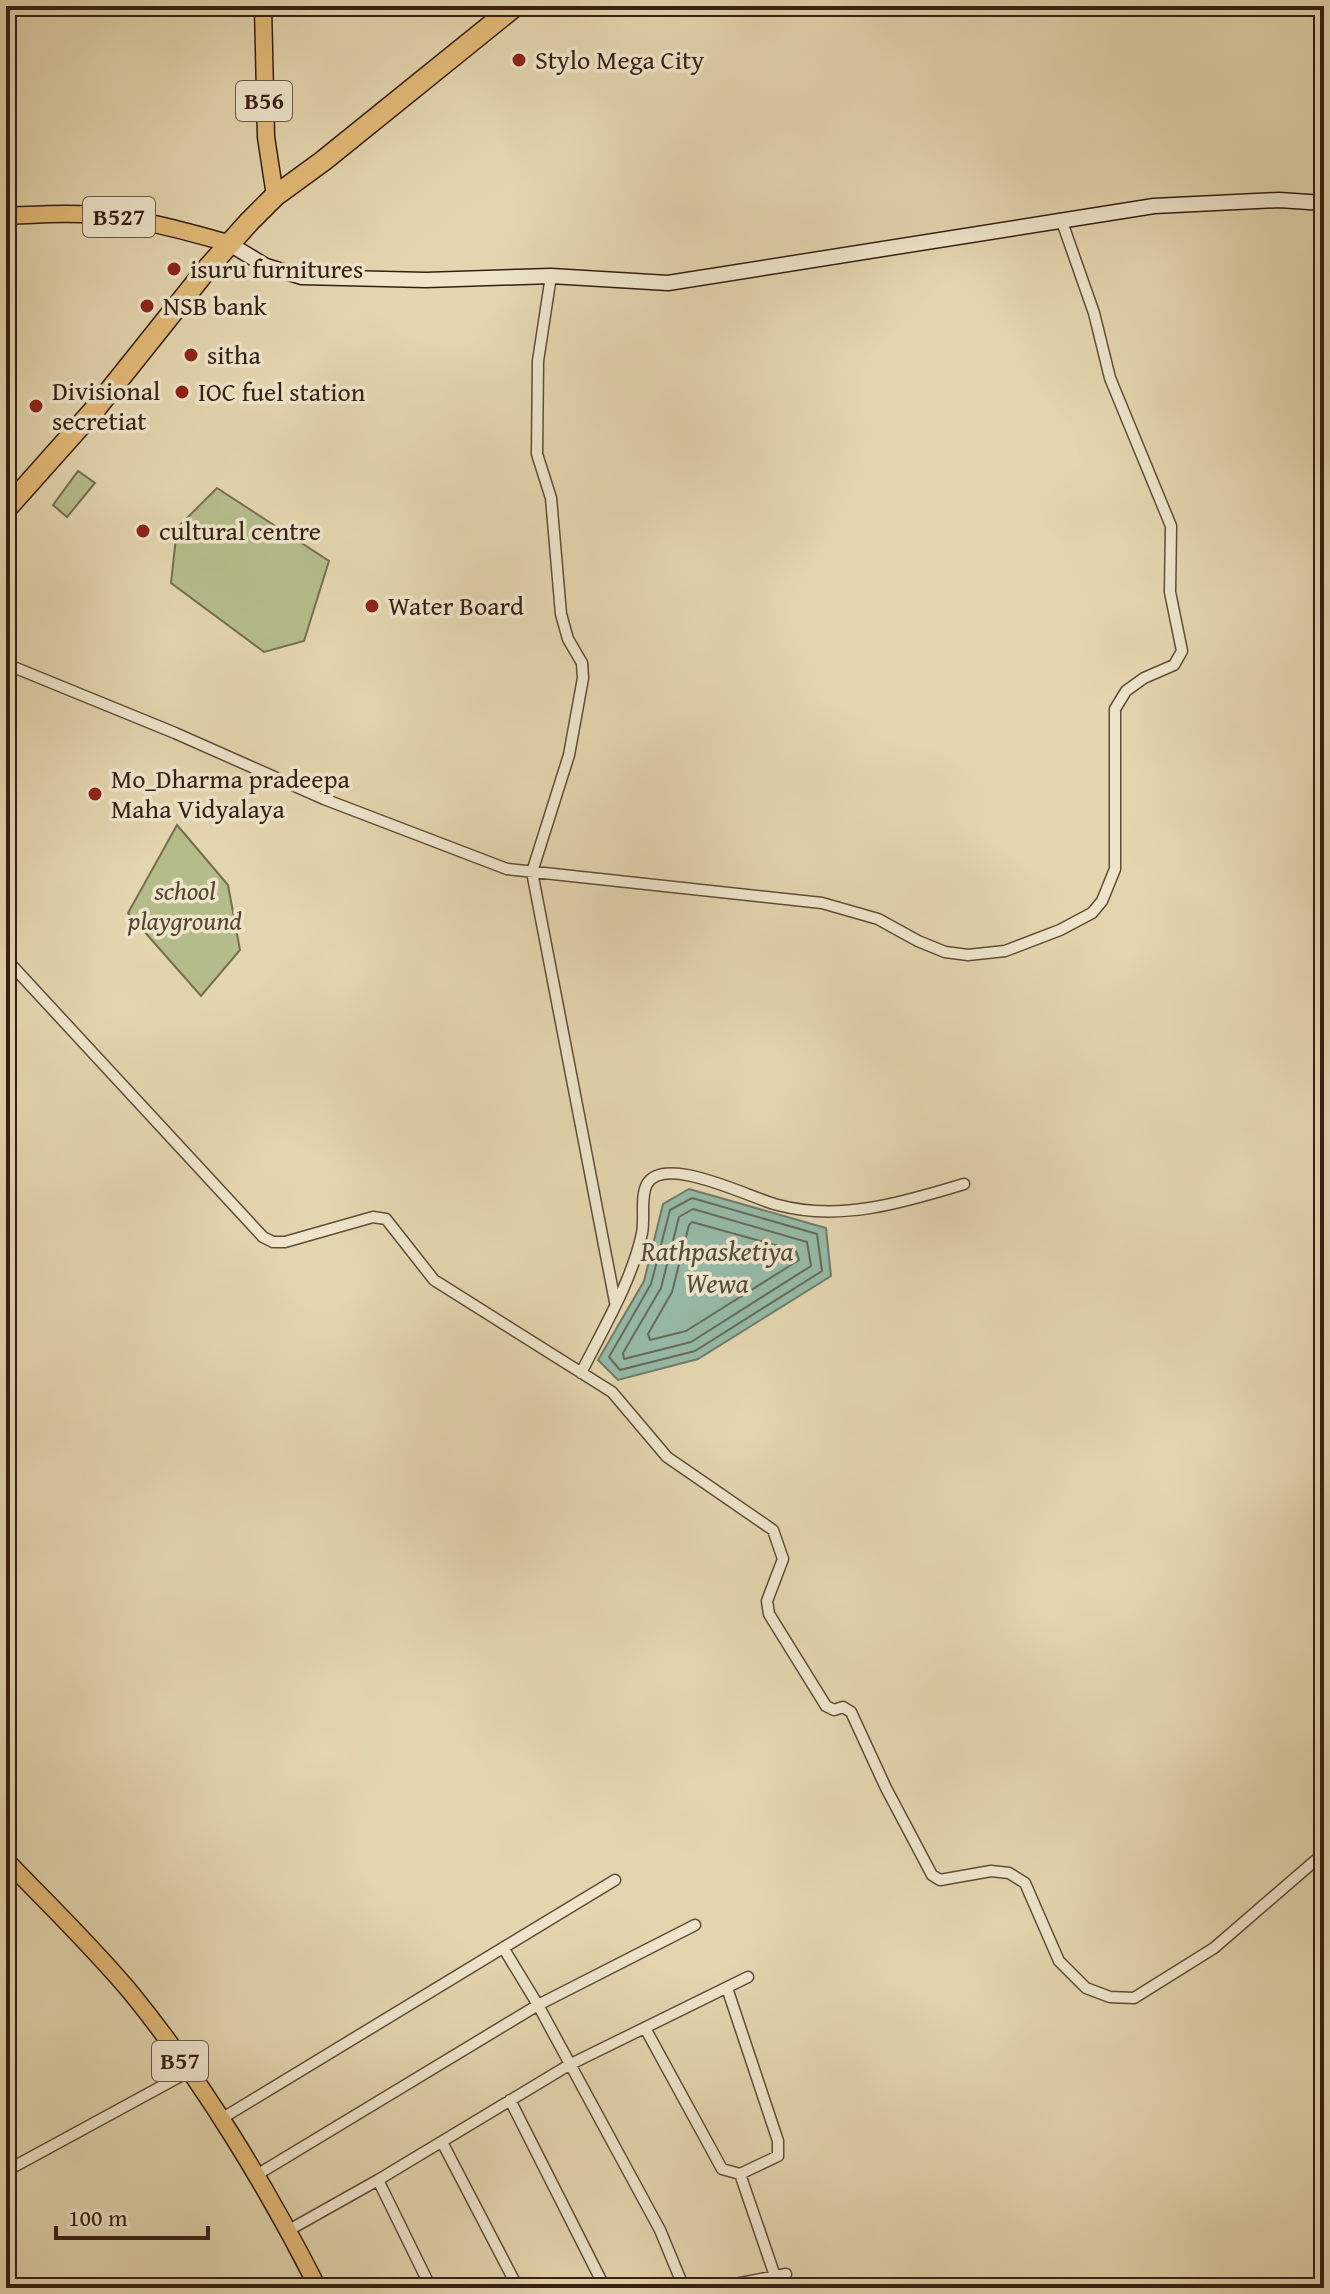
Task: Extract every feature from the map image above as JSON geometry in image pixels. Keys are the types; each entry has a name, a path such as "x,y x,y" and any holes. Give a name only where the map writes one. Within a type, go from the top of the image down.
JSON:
{"highway":[{"path":"6,509 96,408 228,243 275,196 515,6"}],"main road":[{"name":"B56","path":"263,6 266,137 275,196"},
{"name":"B527","path":"6,216 68,214 117,217 228,243"},
{"name":"B57","path":"6,1860 132,1994 221,2119 289,2230 318,2288"}],"street":[{"path":"228,243 266,266 302,277 426,280 551,276 668,283 1154,206 1279,200 1324,203"},
{"path":"6,664 175,733 324,799 507,869 822,903 878,919 945,952 968,955 1005,951 1060,930 1092,913 1102,901 1115,869 1115,709 1126,691 1144,678 1174,665 1182,651 1170,592 1171,526 1110,378 1094,313 1061,219"},
{"path":"551,276 538,361 537,454 551,498 561,614 568,639 582,663 583,678 569,755 533,874 615,1302"},
{"path":"6,959 263,1237 273,1242 285,1242 373,1217 386,1219 434,1280 612,1392 667,1457 773,1530 783,1559 767,1601 769,1614 826,1706 834,1710 843,1707 851,1712 886,1788 932,1875 940,1880 991,1871 1009,1873 1025,1883 1059,1961 1086,1988 1110,1997 1134,1998 1214,1948 1324,1853"},
{"path":"581,1373 615,1302 642,1232 645,1186 652,1177 662,1173 703,1178 778,1205 818,1213 900,1203 964,1184"},
{"path":"221,2119 615,1880"},
{"path":"255,2176 538,2005 695,1925"},
{"path":"504,1949 538,2005 660,2230 684,2288"},
{"path":"289,2230 569,2065 748,1977"},
{"path":"645,2028 722,2169 740,2174 778,2156 778,2141 727,1988"},
{"path":"6,2171 188,2072"},
{"path":"510,2100 605,2288"},
{"path":"442,2142 518,2288"},
{"path":"740,2174 775,2276"},
{"path":"378,2180 431,2288"},
{"path":"715,2288 786,2274"}],"green space":[{"path":"78,471 95,483 67,517 53,505"},
{"path":"217,488 329,561 304,641 264,652 171,583 177,528"},
{"name":"school playground","path":"177,825 228,885 240,950 201,996 128,913"}],"water":[{"name":"Rathpasketiya Wewa","path":"689,1189 826,1228 831,1276 698,1359 618,1380 598,1360 644,1281 663,1204"}],"place":[{"name":"Stylo Mega City","path":"519,60"},
{"name":"isuru furnitures","path":"174,269"},
{"name":"NSB bank","path":"147,306"},
{"name":"sitha","path":"191,355"},
{"name":"IOC fuel station","path":"182,392"},
{"name":"Divisional secretiat","path":"36,406"},
{"name":"cultural centre","path":"143,531"},
{"name":"Water Board","path":"372,606"},
{"name":"Mo_Dharma pradeepa Maha Vidyalaya","path":"95,794"}]}
